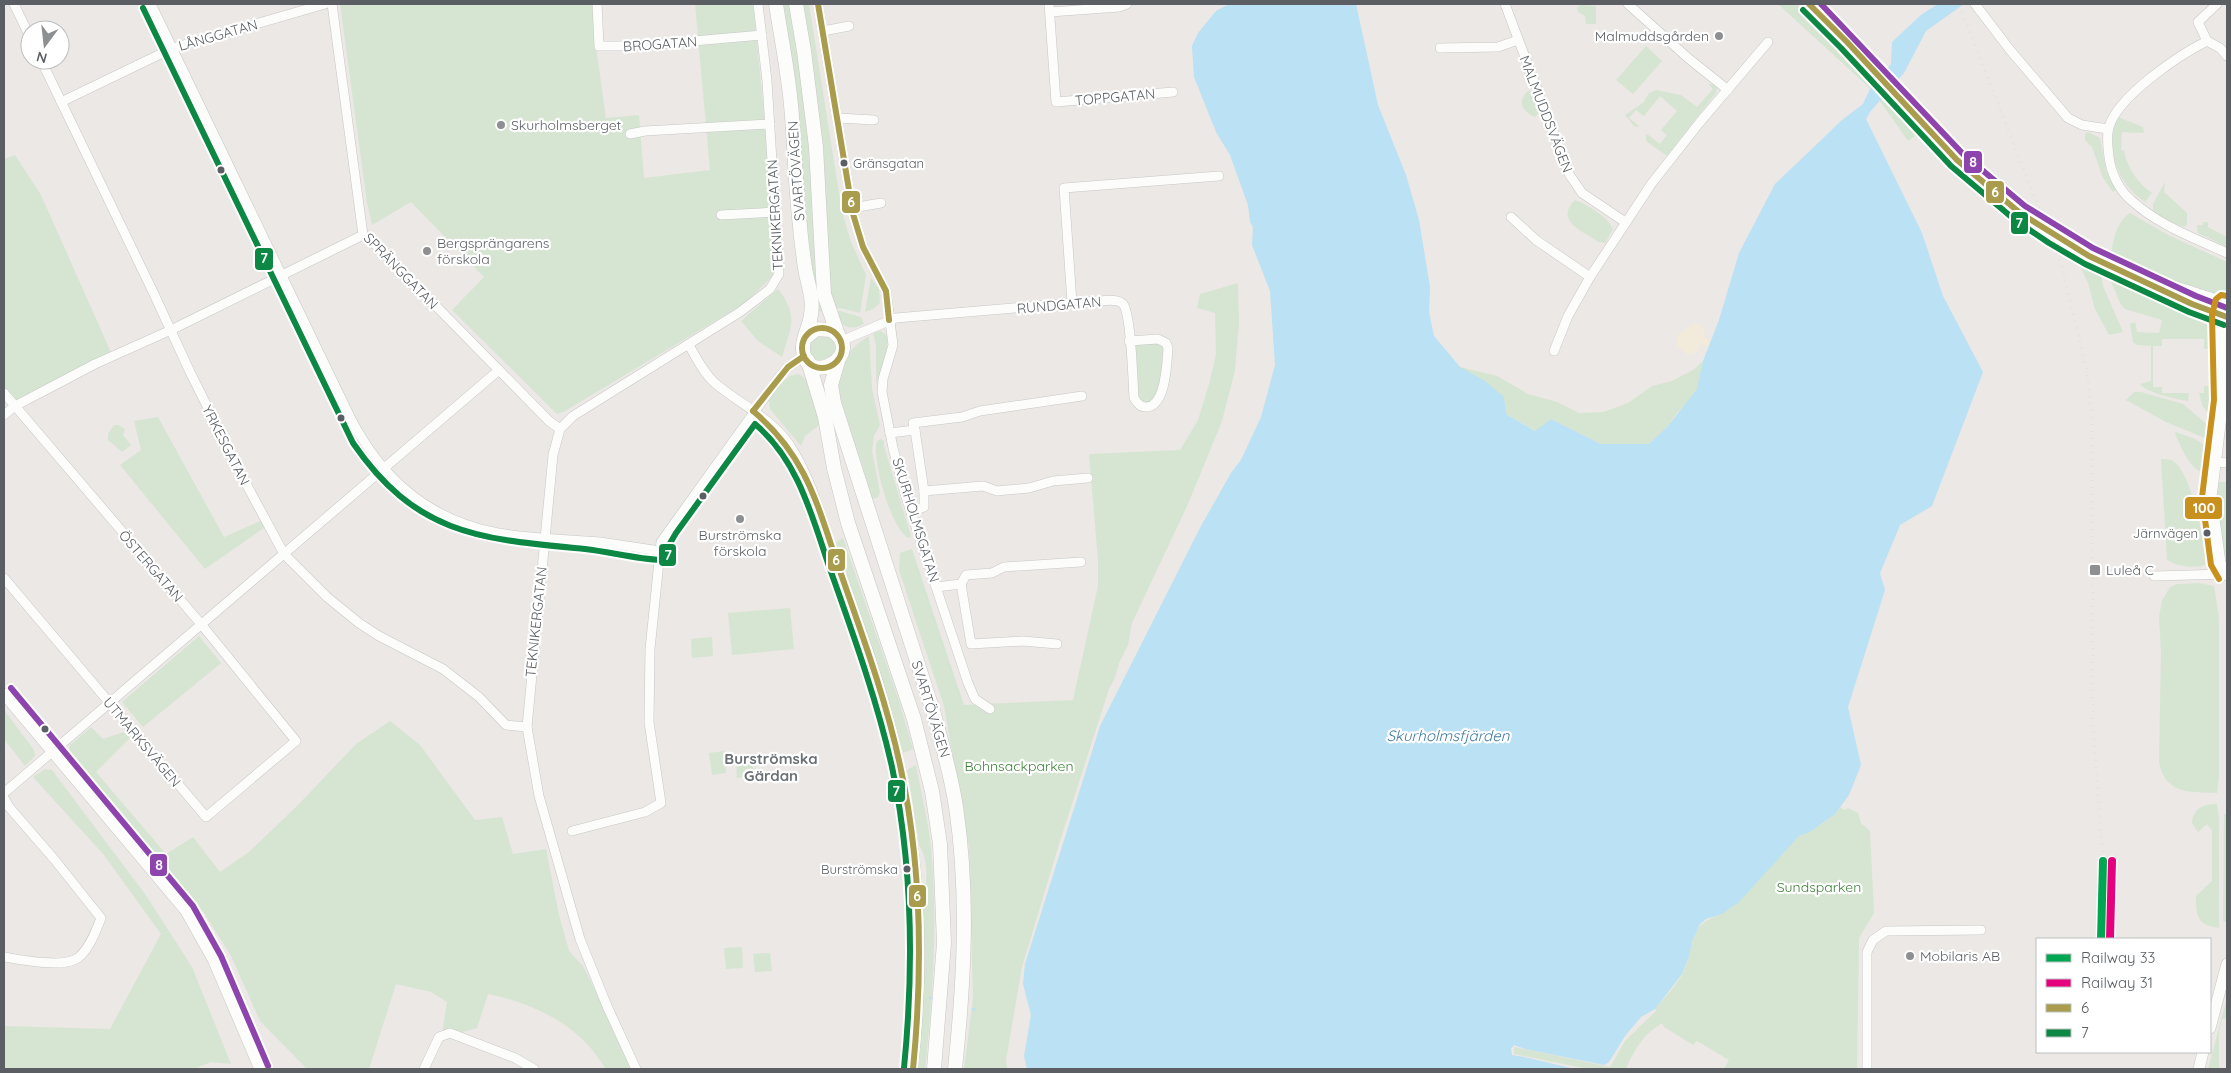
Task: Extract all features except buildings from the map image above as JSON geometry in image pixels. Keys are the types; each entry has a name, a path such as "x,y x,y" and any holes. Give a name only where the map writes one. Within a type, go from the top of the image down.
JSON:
{"main road":[{"name":"SVARTÖVÄGEN","path":"776,4 791,104 800,225 813,304 805,338"},
{"name":"SVARTÖVÄGEN","path":"796,4 807,69 816,147 823,284 828,309 840,338"},
{"path":"1809,4 1944,146 1988,188 2025,217 2064,242 2113,267 2137,278 2225,310"},
{"path":"820,328 831,330 840,338 842,350 838,361 830,366 823,368 815,366 806,359 802,348 805,338 812,331 820,328"},
{"name":"SVARTÖVÄGEN","path":"806,359 825,418 834,468 848,523 914,719 932,791 940,844 944,943 934,1069"},
{"name":"SVARTÖVÄGEN","path":"838,361 831,384 834,403 933,711 947,762 956,806 964,898 961,992 955,1069"}],"street":[{"path":"14,4 22,20"},
{"path":"151,4 351,419 369,452 382,469 415,498 461,522 500,533 600,542 660,551"},
{"name":"LÅNGGATAN","path":"61,102 173,48 325,4"},
{"name":"SPRÄNGGATAN","path":"332,4 363,235 378,247 560,430"},
{"name":"BROGATAN","path":"597,4 599,46 636,46 762,35"},
{"name":"TEKNIKERGATAN","path":"636,1069 607,1006 580,938 540,796 527,727 553,455 560,430 582,410 688,345 756,300 775,282 780,271 770,124 758,4"},
{"name":"SKURHOLMSGATAN","path":"818,4 852,208 863,247 886,291 893,345 883,378 882,392 890,433 911,512 975,699 990,709"},
{"path":"1050,8 1119,7 1127,4"},
{"name":"MALMUDDSVÄGEN","path":"1504,4 1569,174 1576,186 1585,195 1626,222"},
{"path":"1628,4 1688,58 1728,90"},
{"path":"1975,4 2010,50 2068,118 2082,125 2108,129"},
{"path":"2217,4 2198,22 2207,41 2220,48 2227,56"},
{"name":"TOPPGATAN","path":"1050,8 1056,102 1173,92"},
{"path":"823,31 849,26"},
{"name":"MALMUDDSVÄGEN","path":"1440,48 1498,47 1518,40"},
{"path":"2207,41 2191,49 2127,98 2116,112 2108,129 2108,148 2112,169 2129,199 2162,222 2227,253"},
{"path":"1554,351 1568,316 1590,277 1626,222 1658,176 1768,42"},
{"name":"YRKESGATAN","path":"46,70 243,478 284,554 327,597 364,627 449,672 479,697 506,725 527,727"},
{"path":"838,118 874,120"},
{"path":"630,134 645,131 770,124"},
{"path":"1072,303 1064,188 1219,176"},
{"path":"852,208 881,203"},
{"path":"721,215 776,212"},
{"path":"1511,217 1536,240 1590,277"},
{"path":"4,415 15,406 95,364 171,330 363,235"},
{"name":"RUNDGATAN","path":"840,338 889,320 1072,303 1119,301 1124,306 1128,316 1129,340 1134,398 1140,405 1149,407 1154,405 1161,396 1168,348 1166,343 1158,339 1129,340"},
{"path":"2225,310 2223,400 2215,462 2212,511 2220,563 2227,574"},
{"path":"688,345 714,382 774,427 789,445 799,462 817,505 869,652 901,767 917,878 920,958 913,1069"},
{"path":"572,831 645,812 662,803 649,722 650,648 661,542 669,528 788,367 806,359"},
{"path":"4,793 499,370"},
{"name":"ÖSTERGATAN","path":"4,393 201,624 296,741"},
{"path":"911,512 924,507 924,492 913,423 962,418 980,411 1082,396"},
{"path":"890,433 915,430"},
{"path":"2215,462 2227,463"},
{"path":"924,492 983,486 997,491 1029,488 1053,480 1088,478"},
{"path":"1057,644 1023,641 971,644 962,584 966,575 992,573 1004,567 1081,562"},
{"path":"2154,576 2227,574"},
{"name":"UTMARKSVÄGEN","path":"4,578 206,817 296,741"},
{"path":"936,587 962,584"},
{"path":"953,636 969,632"},
{"path":"4,694 186,911 213,959 260,1069"},
{"path":"4,798 9,807 60,866 101,918 84,952 75,960 43,962 4,957"},
{"path":"1867,1069 1867,952 1873,940 1886,931 1980,930"},
{"path":"2211,1024 2227,964"},
{"path":"424,1069 439,1037 450,1033 515,1058 534,1069"},
{"path":"2199,1069 2203,1053"}],"green space":[{"path":"340,4 593,4 596,47 606,118 639,115 644,178 710,170 695,4 753,4 765,122 775,274 745,303 557,414 452,310 484,277 411,202 372,225 367,203"},
{"path":"783,4 789,4 805,104 824,311 816,312 806,234 798,105"},
{"path":"801,4 809,4 842,212 851,242 866,275 860,313 840,308 832,309"},
{"path":"1778,4 1796,4 1865,72 1919,133 1908,141 1873,91"},
{"path":"1582,5 1596,6 1596,24 1586,24 1585,16 1578,12 1577,7"},
{"path":"1646,46 1662,61 1633,94 1616,80"},
{"path":"1708,84 1717,87 1716,93 1667,156 1646,141 1646,135 1660,144 1667,135 1661,130 1677,111 1660,96 1644,116 1636,110 1629,118 1638,127 1634,126 1625,115 1644,102 1649,93 1656,90 1681,95 1697,107 1713,89"},
{"path":"1530,91 1538,113 1535,117 1522,106 1522,99"},
{"path":"2118,117 2143,127 2144,133 2122,132 2121,150 2124,151 2134,175 2152,193 2145,202 2127,185 2120,175 2116,164 2112,141"},
{"path":"2088,132 2100,138 2106,170 2116,190 2113,192 2103,178 2092,147 2085,140 2085,134"},
{"path":"15,155 41,195 113,357 16,405 4,391 4,159"},
{"path":"2165,182 2164,192 2187,213 2187,224 2184,227 2166,221 2153,212 2153,204"},
{"path":"1575,200 1586,205 1607,220 1613,229 1605,243 1599,242 1573,225 1569,220 1569,207"},
{"path":"2130,213 2168,235 2227,262 2227,300 2168,283 2110,260 2118,228"},
{"path":"2203,222 2208,222 2208,227 2227,237 2227,247 2198,233 2197,225 2203,225"},
{"path":"2075,256 2100,268 2103,286 2123,332 2109,335 2095,309 2088,283"},
{"path":"2107,272 2144,288 2167,303 2199,318 2209,327 2215,339 2215,349 2204,349 2204,339 2162,339 2162,346 2153,346 2153,387 2162,387 2162,393 2189,393 2188,401 2155,393 2140,384 2151,381 2151,346 2137,345 2133,342 2130,324 2135,322 2137,332 2159,333 2162,320 2125,309 2120,303"},
{"path":"871,278 879,289 880,303 873,309 865,312"},
{"name":"Bohnsackparken","path":"1238,283 1239,323 1235,370 1222,421 1188,504 1132,623 1128,645 1109,689 1022,967 1006,1060 1007,1069 964,1069 973,999 969,848 944,706 899,570 900,553 912,549 964,705 1073,700 1098,586 1098,560 1089,454 1180,450 1198,420 1216,354 1215,313 1197,308 1200,294"},
{"path":"778,289 785,298 791,314 790,329 782,357 758,341 741,321"},
{"path":"840,311 861,317 864,324 854,327 846,326 833,313"},
{"path":"881,331 887,336 887,353 876,384 876,346 873,333"},
{"path":"822,335 831,339 835,348 831,357 822,361 813,357 809,348 813,339"},
{"path":"869,336 872,389 880,425 874,436 872,451 880,493 877,498 871,499 862,464 847,426 839,393 839,377 843,362 853,348"},
{"path":"1129,340 1166,344 1167,358 1154,405 1137,403"},
{"path":"2215,349 2219,361 2218,412 2206,411 2202,405 2199,393 2204,393 2204,386 2215,386"},
{"path":"1703,361 1698,389 1668,426 1649,444 1601,444 1551,419 1536,431 1506,414 1460,367 1497,376 1528,394 1557,402 1579,413 1604,412 1628,403 1652,386 1672,381 1693,370"},
{"path":"798,374 804,378 812,389 819,425 805,436 801,446 770,409 769,401 777,386 790,376"},
{"path":"2134,392 2141,392 2183,404 2211,428 2210,440 2166,422 2126,400"},
{"path":"158,417 224,537 265,519 268,525 205,569 120,465 141,450 134,421"},
{"path":"114,425 125,429 123,435 131,445 122,452 108,440 108,434"},
{"path":"2176,432 2195,439 2208,447 2203,472 2190,462 2175,434"},
{"path":"881,439 884,441 911,536 909,538 902,533 896,523 884,494 876,450 877,441"},
{"path":"2161,459 2173,461 2180,468 2186,479 2200,526 2205,565 2185,566 2167,560"},
{"path":"2218,482 2227,482 2227,556 2224,556 2216,494"},
{"path":"843,538 899,701 913,749 903,753 863,620 835,543"},
{"path":"2199,583 2214,586 2219,618 2219,776 2217,793 2180,790 2167,781 2162,773 2159,762 2161,652 2159,617 2162,601 2170,587 2178,584"},
{"path":"790,608 794,649 732,655 728,613"},
{"path":"199,636 221,663 143,727 122,702"},
{"path":"712,637 713,656 692,658 691,639"},
{"path":"4,710 34,750 35,756 25,766 4,739"},
{"path":"390,721 420,745 475,820 502,817 513,854 546,849 559,915 569,951 583,966 635,1069 606,1069 585,1042 572,1030 550,1016 513,1000 488,994 477,1028 455,1034 442,1034 447,1002 431,992 396,984 369,1069 307,1069 260,1021 231,956 204,913 87,776 69,752 70,745 91,727 103,739 124,732 130,738 96,772 166,854 193,837 220,872 249,852 299,804 356,744"},
{"path":"724,751 726,773 712,775 709,753"},
{"path":"752,757 754,776 737,778 736,758"},
{"path":"916,765 930,838 934,903 932,987 925,1069 918,1069 925,963 923,893 926,881 926,868 924,856 919,845 907,770"},
{"path":"45,769 52,770 145,894 192,967 231,1064 211,1062 194,1069 4,1069 4,1026 110,1029 161,934 104,855 33,777"},
{"path":"2217,804 2219,818 2219,928 2206,925 2197,914 2196,896 2212,881 2212,830 2207,824 2198,832 2192,823 2197,810 2208,805"},
{"name":"Sundsparken","path":"1840,807 1844,810 1848,808 1858,813 1861,823 1870,831 1874,913 1859,938 1857,1069 1724,1069 1729,1060 1697,1041 1693,1045 1664,1027 1662,1023 1640,1043 1626,1069 1588,1069 1514,1054 1514,1047 1610,1067 1625,1041 1656,1011 1655,1009 1682,975 1687,965 1693,938 1701,925 1709,919 1722,914 1799,836 1821,824"},
{"path":"2224,814 2227,814 2227,923 2223,921"},
{"path":"742,947 743,968 726,969 724,948"},
{"path":"770,953 772,971 755,972 753,954"},
{"path":"2227,998 2227,1018 2222,1019 2219,1031 2219,1069 2208,1069"}],"sand":[{"path":"1693,324 1700,324 1704,328 1705,337 1710,341 1708,347 1701,344 1697,352 1687,355 1676,345 1677,335"}],"water":[{"name":"Skurholmsfjärden","path":"1229,4 1356,4 1378,105 1406,175 1419,220 1430,287 1429,312 1434,336 1460,367 1485,381 1504,397 1506,414 1535,431 1551,419 1601,444 1649,444 1668,426 1697,389 1703,361 1719,320 1739,253 1775,184 1842,120 1863,104 1871,87 1891,64 1892,42 1922,14 1938,4 1964,4 1926,31 1904,73 1866,119 1922,233 1943,296 1983,372 1932,506 1900,525 1880,573 1885,590 1848,707 1861,765 1849,795 1835,814 1810,832 1799,836 1739,902 1722,914 1706,919 1700,924 1692,941 1689,957 1682,974 1655,1009 1641,1017 1625,1036 1609,1062 1604,1065 1525,1049 1514,1045 1511,1049 1512,1055 1575,1069 1027,1069 1024,1056 1031,1015 1023,984 1025,964 1100,726 1201,526 1231,473 1241,460 1261,417 1275,365 1270,291 1252,245 1253,227 1250,222 1248,205 1230,155 1216,132 1194,77 1192,46 1198,33 1216,11"}],"railway":[{"path":"1962,12 2062,267 2087,372 2092,419 2093,728 2103,861"}],"rail line":[{"name":"33","path":"2101,938 2103,861"},
{"name":"31","path":"2110,938 2112,861"}],"transit line":[{"name":"6","path":"818,4 853,214 863,247 886,291 889,320"},
{"name":"6","path":"1809,4 1957,160 2020,213 2089,256 2192,304 2227,317"},
{"name":"8","path":"1821,4 1963,154 2025,206 2093,248 2196,296 2227,308"},
{"name":"7","path":"143,8 353,443 377,474 402,497 427,515 454,527 483,536 661,560 668,555 669,545 676,533 755,424 783,455 802,491 817,530 872,692 892,767 904,842 910,917 909,992 904,1068"},
{"name":"7","path":"1803,10 1951,166 2015,220 2085,264 2189,312 2224,325"},
{"name":"100","path":"2219,579 2211,565 2202,497 2214,400 2212,315 2216,299 2221,295 2227,296"},
{"name":"6","path":"822,328 836,334 842,348 836,362 822,368 808,362 802,348 808,334 822,328"},
{"name":"6","path":"753,411 788,367 804,356"},
{"name":"6","path":"753,411 787,447 799,466 818,506 866,645 900,765 913,840 918,916 918,993 913,1069"},
{"name":"8","path":"11,688 193,906 221,956 268,1066"}],"place":[{"name":"Malmuddsgården","path":"1719,36"},
{"name":"Skurholmsberget","path":"501,125"},
{"name":"Gränsgatan","path":"844,163"},
{"name":"Bergsprängarens förskola","path":"427,251"},
{"name":"Burströmska förskola","path":"740,519"},
{"name":"Järnvägen","path":"2207,533"},
{"name":"Luleå C","path":"2095,570"},
{"name":"Burströmska","path":"907,869"},
{"name":"Mobilaris AB","path":"1910,956"}],"district":[{"name":"Burströmska Gärdan","path":"771,768"}]}
